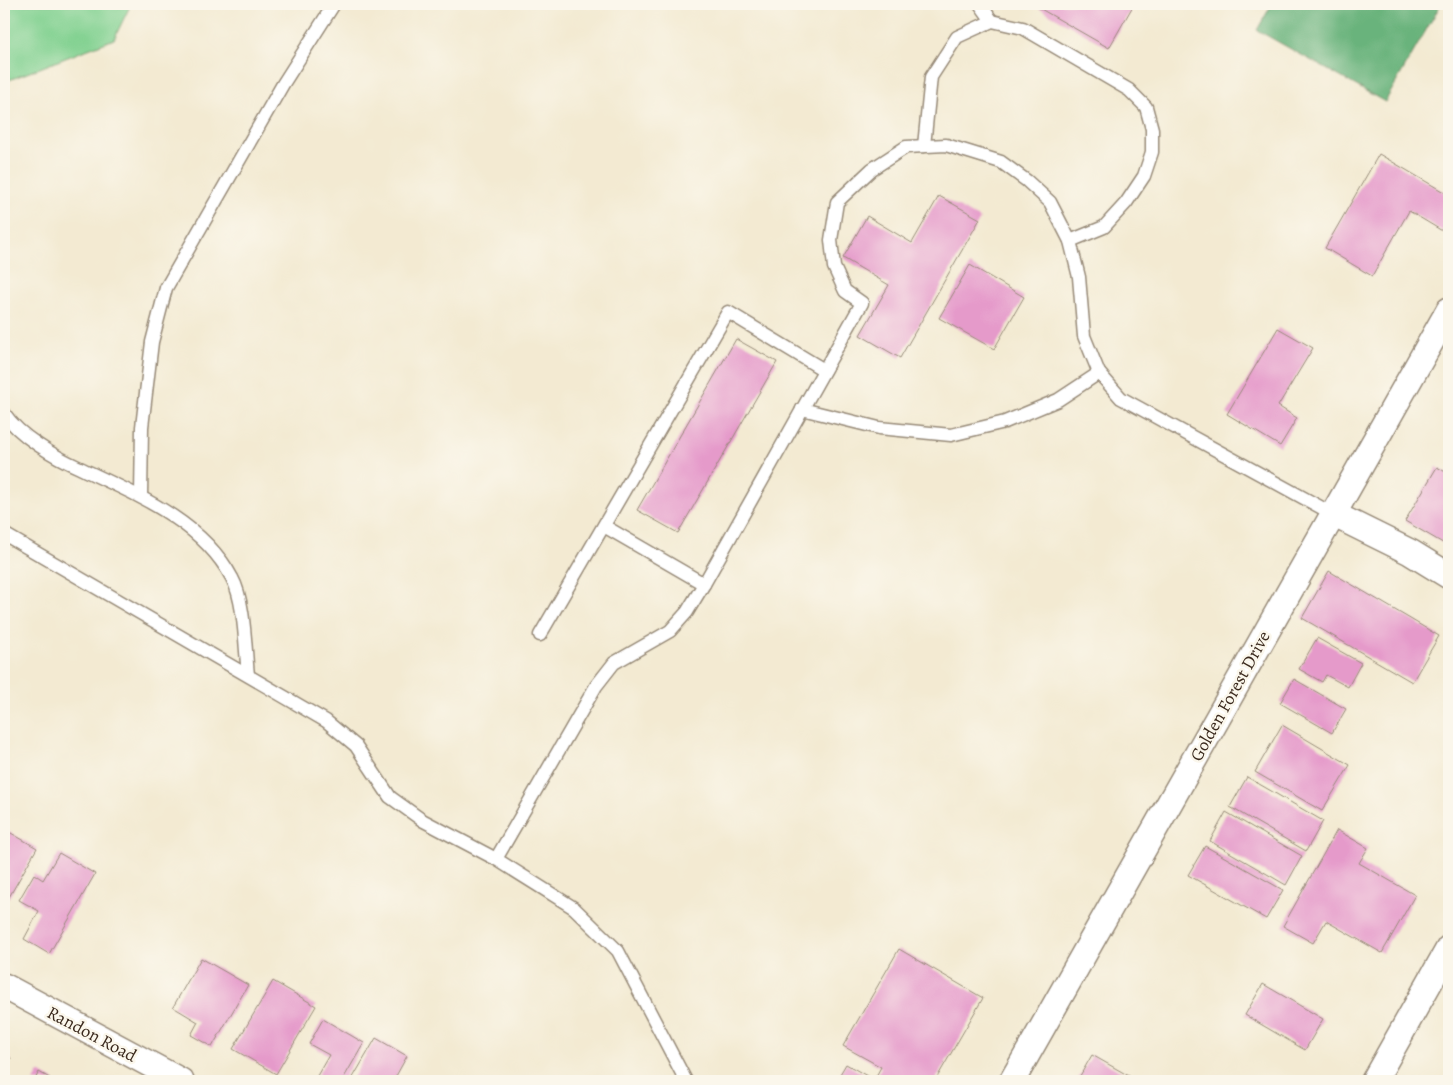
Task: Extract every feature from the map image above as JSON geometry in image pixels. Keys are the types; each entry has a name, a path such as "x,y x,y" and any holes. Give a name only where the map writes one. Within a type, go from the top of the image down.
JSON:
{"street":[{"name":"Golden Forest Drive","path":"1012,1081 1449,310"},
{"path":"1333,514 1410,552 1449,576"},
{"path":"1374,1081 1449,948"},
{"name":"Randon Road","path":"4,986 174,1080"}],"lane":[{"path":"141,497 142,427 152,342 166,288 283,84 334,4"},
{"path":"980,4 992,21"},
{"path":"924,146 931,77 957,37 992,21 1023,28 1129,90 1146,107 1152,129 1152,152 1144,176 1126,203 1104,227 1070,241"},
{"path":"496,859 596,686 614,663 670,631 687,612 704,584 862,303 845,291 834,267 831,240 836,202 872,169 906,147 946,145 1001,162 1027,180 1050,202 1070,241 1079,277 1084,336 1099,373 1121,398 1333,514"},
{"path":"540,635 728,312 824,370"},
{"path":"802,409 879,428 951,435 1005,422 1058,400 1099,373"},
{"path":"6,421 57,457 141,497 186,526 215,552 233,579 242,616 248,675"},
{"path":"604,526 704,584"},
{"path":"4,534 326,721 356,746 390,797 422,820 496,859 574,908 618,951 686,1081"}],"green space":[{"path":"4,4 131,4 114,39 4,82"},
{"path":"1272,4 1441,4 1385,102 1257,30"}],"building":[{"path":"1032,4 1134,4 1109,48"},
{"path":"1379,154 1449,195 1449,235 1409,211 1372,276 1325,248"},
{"path":"939,196 980,219 900,358 860,335 889,285 843,258 867,216 912,243"},
{"path":"970,265 1024,297 994,349 939,318"},
{"path":"1278,328 1313,348 1278,406 1297,418 1280,446 1227,414"},
{"path":"736,339 777,362 678,533 637,510"},
{"path":"1437,467 1449,474 1448,546 1405,521"},
{"path":"1329,571 1439,636 1412,682 1302,618"},
{"path":"1317,638 1361,663 1348,687 1326,675 1322,682 1299,669"},
{"path":"1294,679 1346,709 1332,733 1280,703"},
{"path":"1282,725 1350,765 1322,811 1255,772"},
{"path":"1247,777 1323,821 1306,851 1230,807"},
{"path":"1226,812 1302,856 1286,885 1210,841"},
{"path":"4,829 37,848 4,906"},
{"path":"1337,830 1368,848 1359,863 1415,895 1382,953 1326,921 1313,943 1283,926"},
{"path":"1205,846 1283,890 1266,919 1188,875"},
{"path":"59,853 95,874 49,954 24,939 39,911 19,900 34,874 43,880"},
{"path":"899,949 983,998 935,1081 905,1081 901,1079 900,1081 836,1081 846,1064 874,1080 881,1067 843,1046"},
{"path":"201,958 248,985 212,1047 191,1035 198,1022 173,1007"},
{"path":"273,981 316,1006 276,1074 233,1049"},
{"path":"1263,984 1323,1019 1305,1050 1245,1015"},
{"path":"323,1019 364,1043 342,1081 314,1081 329,1055 309,1044"},
{"path":"376,1038 407,1056 396,1076 405,1081 351,1081"},
{"path":"4,1054 11,1058 4,1071"},
{"path":"1092,1055 1138,1081 1077,1081"},
{"path":"39,1072 55,1081 34,1081"}]}
